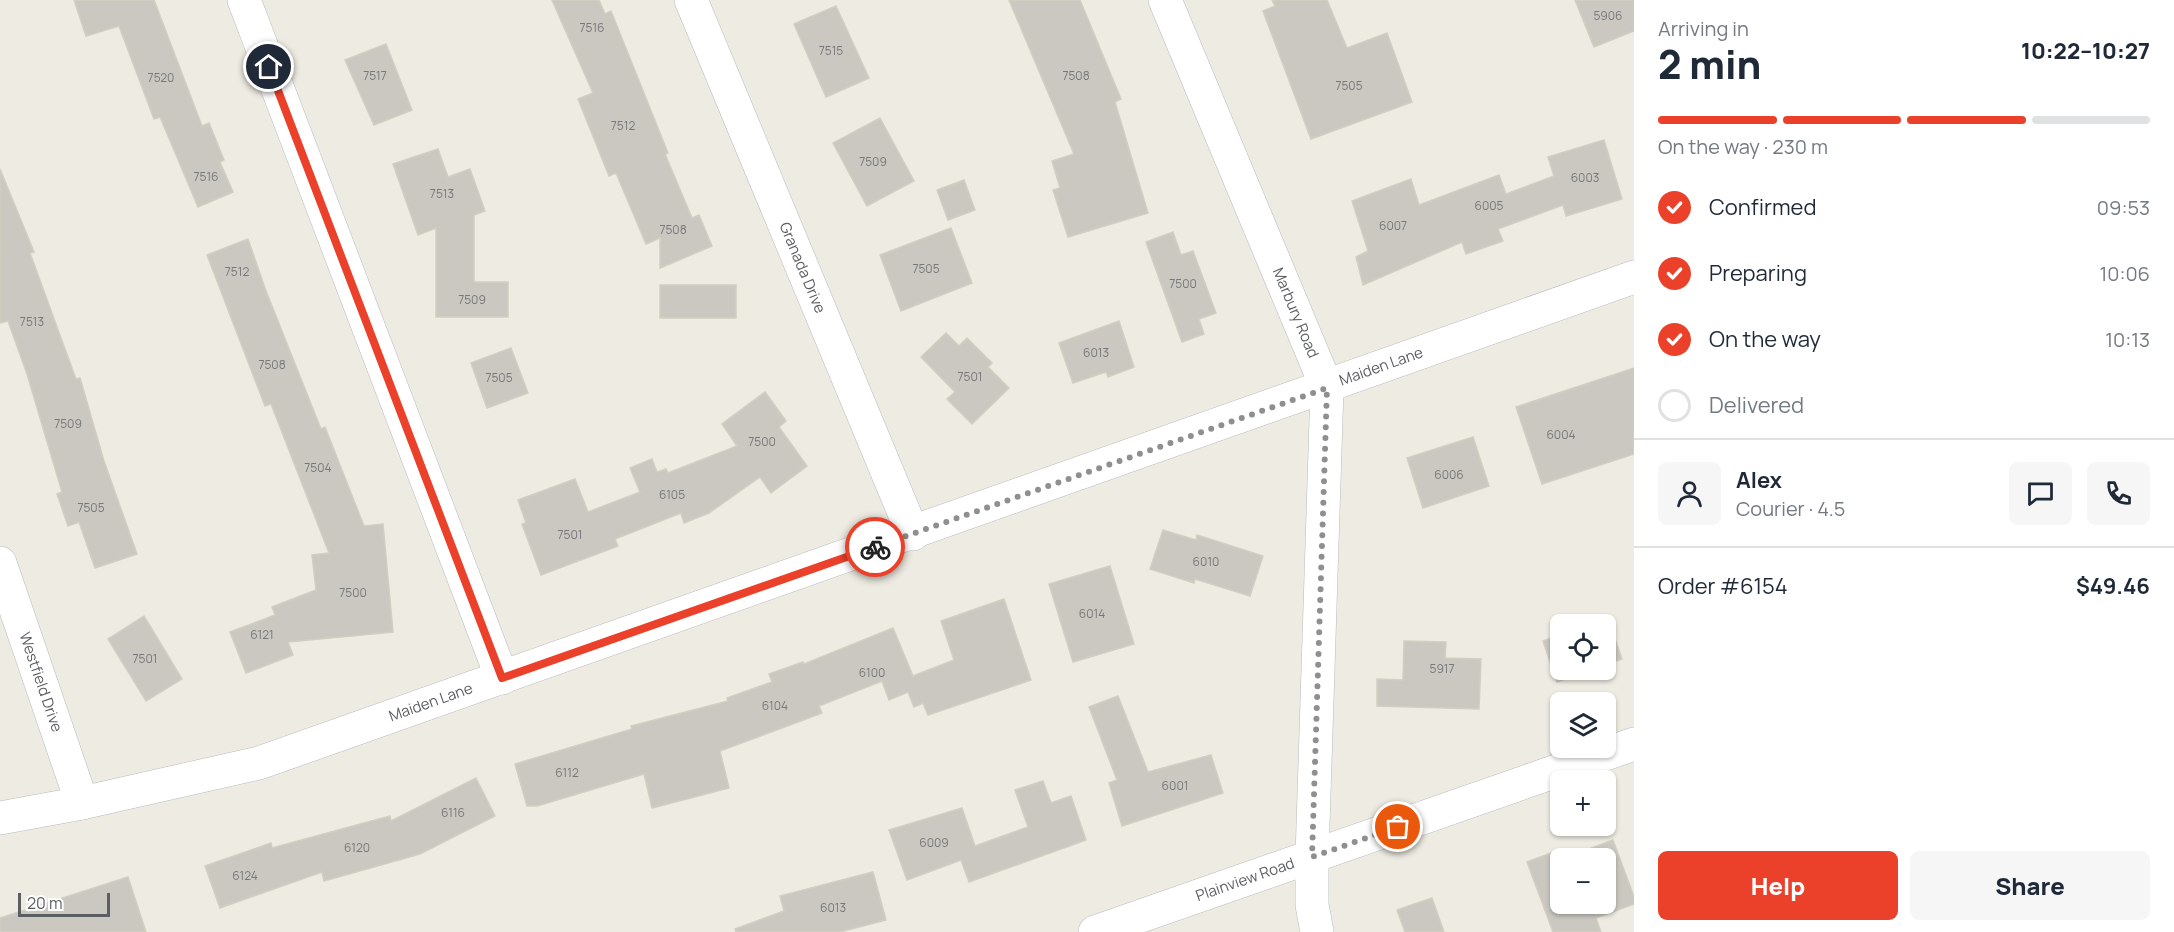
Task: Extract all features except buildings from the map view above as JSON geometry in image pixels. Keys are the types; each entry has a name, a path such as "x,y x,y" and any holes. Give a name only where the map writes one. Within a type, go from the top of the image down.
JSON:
{"street":[{"path":"244,0 502,678"},
{"name":"Granada Drive","path":"691,0 913,534"},
{"name":"Marbury Road","path":"1166,0 1327,388 1312,857 1312,905 1317,932"},
{"name":"Maiden Lane","path":"0,818 82,803 259,763 1634,278"},
{"name":"Westfield Drive","path":"0,563 82,803"},
{"name":"Plainview Road","path":"1095,932 1634,744"}],"way so far":[{"path":"875,547 1327,388 1312,857 1398,827"}],"route":[{"path":"269,67 502,678 875,547"}]}
